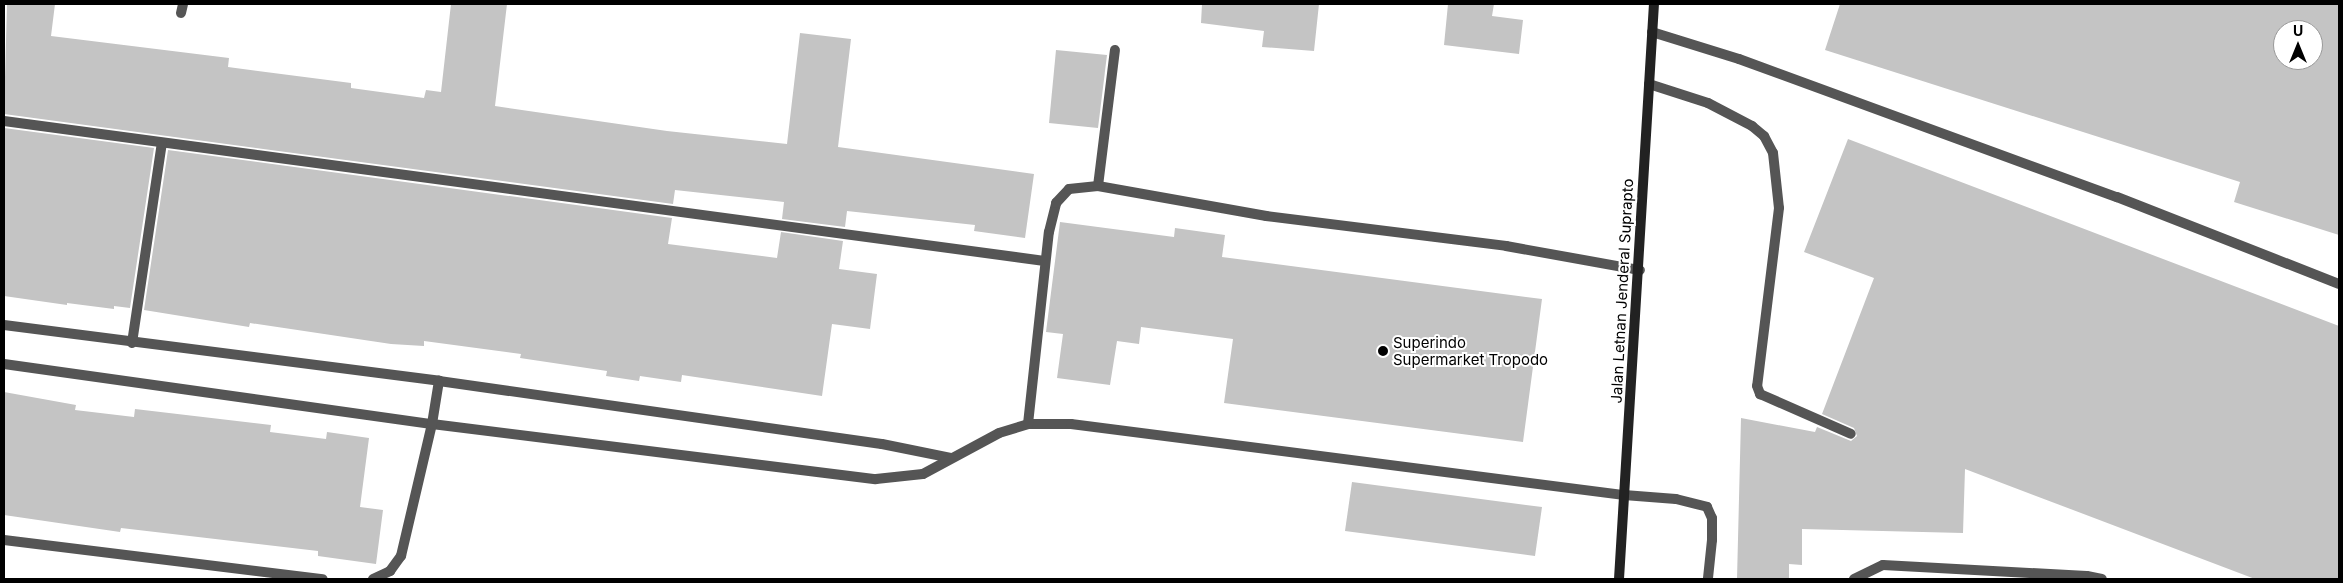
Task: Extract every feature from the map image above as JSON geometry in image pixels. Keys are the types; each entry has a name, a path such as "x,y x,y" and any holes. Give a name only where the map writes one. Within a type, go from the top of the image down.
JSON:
{"main road":[{"name":"Jalan Letnan Jenderal Suprapto","path":"1619,579 1640,270 1654,4"}],"street":[{"path":"1652,32 1739,59 2108,193 2339,284"},
{"path":"1098,186 1114,50"},
{"path":"1649,84 1708,103 1752,126 1764,136 1773,153 1779,208 1757,386 1760,394 1851,434"},
{"path":"4,122 1045,261"},
{"path":"132,343 162,143"},
{"path":"1028,424 1045,261 1058,198 1070,189 1098,186 1266,216 1506,246 1640,270"},
{"path":"4,325 132,343 439,381 882,444 951,458"},
{"path":"4,364 432,424 876,479 923,474 999,434 1028,424 1071,424 1624,495 1676,499 1707,507 1712,518 1708,579"},
{"path":"373,579 390,571 401,556 432,424 439,381"},
{"path":"4,540 323,579"},
{"path":"1854,579 1883,565 2087,576 2102,579"}],"building":[{"path":"7,4 55,4 51,36 229,58 228,67 351,83 351,88 424,98 426,90 441,92 451,4 507,4 495,106 667,131 787,144 800,33 851,39 838,147 1034,174 1025,238 974,231 975,225 847,211 845,227 782,219 784,202 675,190 673,204 4,114"},
{"path":"1202,4 1319,4 1314,51 1262,47 1264,31 1201,23"},
{"path":"1448,4 1494,4 1492,16 1523,20 1519,54 1444,45"},
{"path":"1840,4 2339,4 2339,235 2234,202 2240,182 1825,50"},
{"path":"1056,50 1107,55 1098,128 1049,123"},
{"path":"4,128 154,148 130,308 114,306 114,309 67,303 67,305 4,296"},
{"path":"1848,139 2339,326 2339,579 2255,579 1965,469 1963,533 1802,529 1802,565 1789,564 1789,579 1737,579 1741,418 1815,432 1817,427 1851,441 1857,436 1854,428 1822,414 1874,278 1804,252"},
{"path":"168,150 672,218 668,244 777,258 781,232 843,241 839,269 877,274 870,329 832,324 822,396 682,375 681,382 640,376 639,381 606,376 607,371 520,358 521,354 424,341 424,346 391,344 250,323 249,327 144,310"},
{"name":"Superindo Supermarket Tropodo","path":"1060,222 1174,237 1175,228 1225,235 1222,257 1542,299 1523,442 1224,403 1233,339 1141,327 1139,344 1117,341 1110,385 1057,378 1063,334 1046,332"},
{"path":"4,392 76,405 75,410 134,417 135,409 271,425 270,432 326,439 327,432 369,438 360,507 383,510 376,564 318,556 318,551 121,528 120,532 4,515"},
{"path":"1352,482 1542,507 1535,556 1345,531"}],"place":[{"name":"Superindo Supermarket Tropodo","path":"1383,351"}]}
